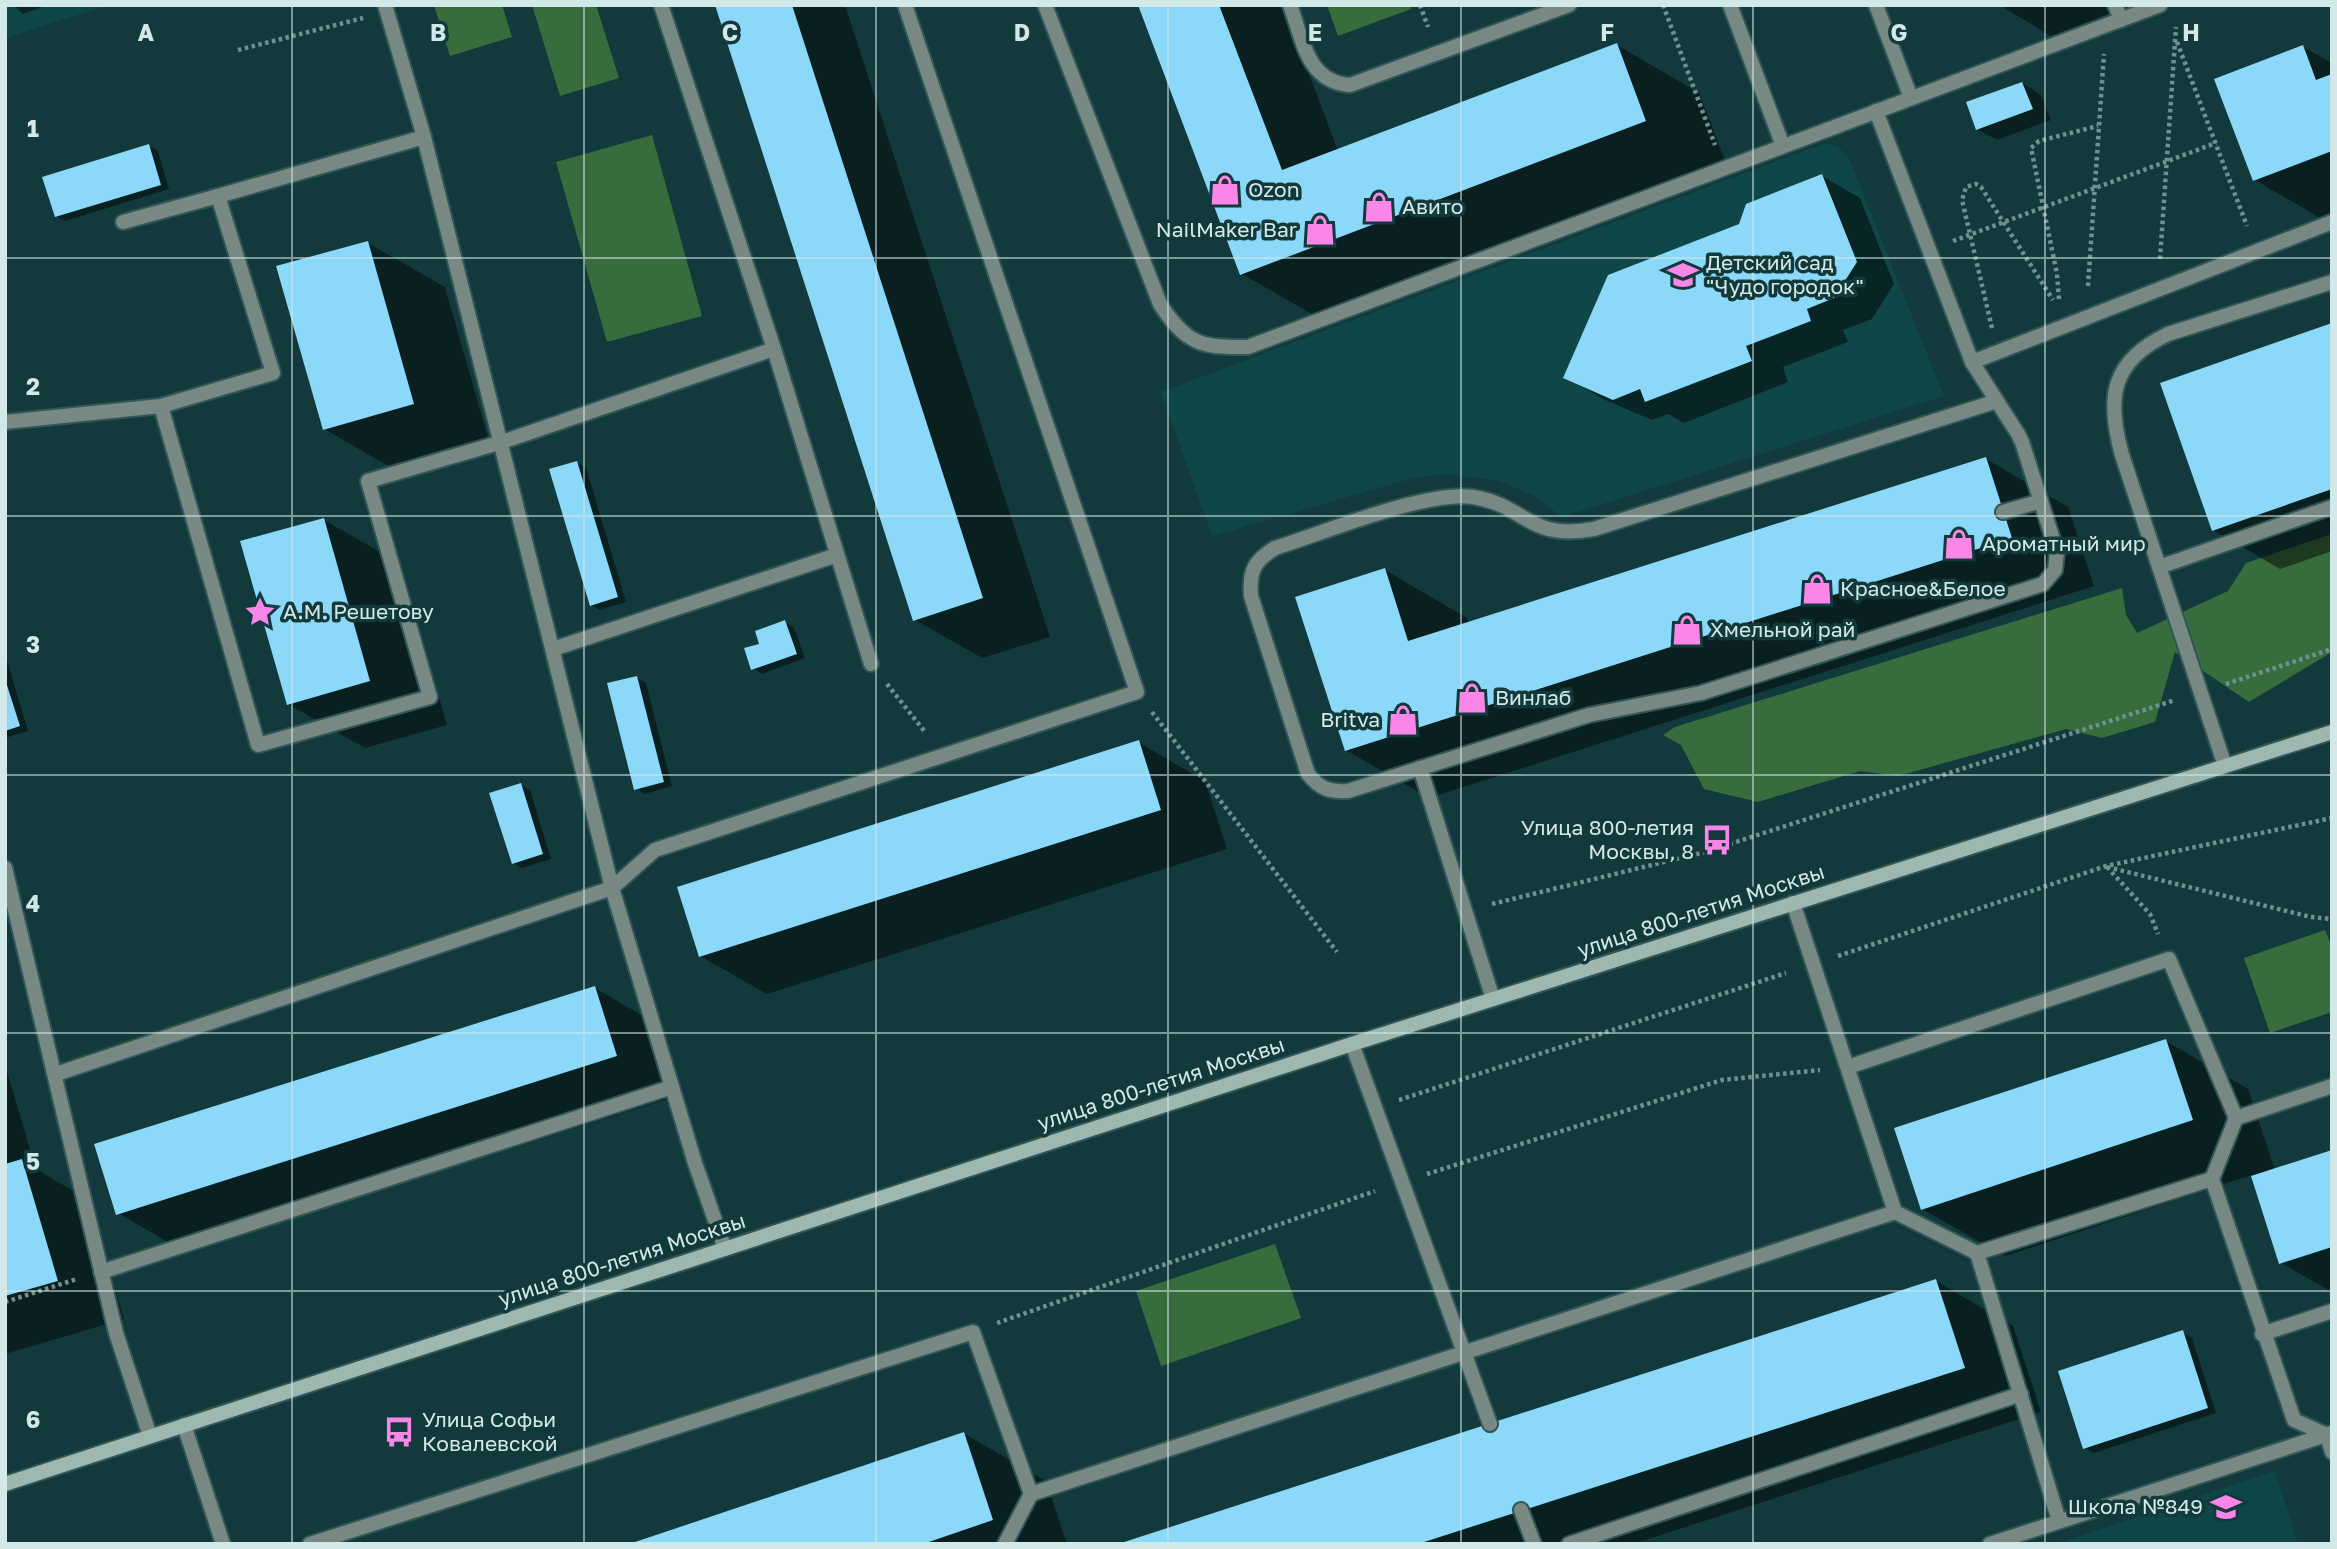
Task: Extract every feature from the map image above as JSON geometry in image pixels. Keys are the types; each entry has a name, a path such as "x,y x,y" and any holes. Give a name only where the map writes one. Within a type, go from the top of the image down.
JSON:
{"main road":[{"name":"улица 800-летия Москвы","path":"5,1484 1352,1044 2332,732"}],"street":[{"path":"662,5 774,349 871,664"},
{"path":"56,1074 612,888 655,850 1137,692 905,5"},
{"path":"1045,5 1160,304 1176,329 1210,347 1248,347 2160,5"},
{"path":"1290,5 1313,67 1329,81 1350,85 1565,6"},
{"path":"1730,5 1783,146"},
{"path":"1877,5 1911,98"},
{"path":"2115,5 2121,20"},
{"path":"386,8 424,137 612,888 672,1087 725,1249"},
{"path":"1876,111 1972,362 1997,401 2022,442 2058,560 2051,577 2043,584 1701,693 1589,715 1348,791 1330,792 1317,786 1308,774 1251,596 1249,575 1258,558 1275,548 1424,501 1450,496 1492,501 1538,528 1573,533 1594,529 1997,401"},
{"path":"123,222 424,137"},
{"path":"5,422 161,406 273,373 218,196"},
{"path":"1972,362 2332,222"},
{"path":"2225,766 2114,425 2113,398 2118,377 2129,361 2147,344 2168,334 2332,282"},
{"path":"161,406 258,746 430,696 368,481 502,442 774,349"},
{"path":"2003,512 2041,501"},
{"path":"2159,567 2332,507"},
{"path":"553,649 837,555"},
{"path":"1420,768 1493,999"},
{"path":"5,868 121,1352 150,1436"},
{"path":"1793,903 1895,1212"},
{"path":"1848,1067 2169,959 2236,1118 2212,1179 2262,1334 2294,1420 2329,1434"},
{"path":"1352,1044 1490,1424"},
{"path":"2236,1118 2332,1086"},
{"path":"101,1272 672,1087"},
{"path":"1005,1544 1031,1494 1895,1212 1976,1253 2212,1179"},
{"path":"1976,1253 2059,1521"},
{"path":"2262,1334 2332,1311"},
{"path":"310,1544 973,1332 1031,1494"},
{"path":"1569,1544 2021,1394"},
{"path":"184,1425 223,1544"},
{"path":"2329,1434 2332,1452"},
{"path":"1990,1544 2329,1434"},
{"path":"1521,1510 1534,1544"}],"path":[{"path":"1663,5 1724,169"},
{"path":"238,50 386,8"},
{"path":"2158,290 2177,16"},
{"path":"2086,318 2106,26"},
{"path":"2175,38 2257,251"},
{"path":"1997,352 1962,192 1971,185 1981,187 2059,311 2057,274 2031,154 2034,144 2099,126"},
{"path":"1929,250 2216,144"},
{"path":"1465,910 1704,852 2332,649"},
{"path":"871,664 944,755"},
{"path":"1137,692 1336,952"},
{"path":"1375,1108 2106,866 2332,818"},
{"path":"2106,866 2150,914"},
{"path":"2106,866 2311,917 2332,919"},
{"path":"5,1302 101,1272"}],"shaded area":[{"path":"5,5 109,5 5,38"},
{"name":"Детский сад \"Чудо городок\"","path":"1825,143 1838,147 1849,158 1944,396 1562,517 1532,495 1499,481 1447,474 1413,478 1212,536 1161,392"},
{"name":"Школа №849","path":"2275,1471 2298,1544 2057,1544"}],"green space":[{"path":"434,5 502,5 512,37 450,56"},
{"path":"532,5 596,5 619,78 560,96"},
{"path":"1327,5 1410,5 1411,9 1338,36"},
{"path":"652,135 702,316 607,342 556,162"},
{"path":"2332,534 2332,652 2249,702 2175,652 2155,722 2102,738 2066,729 1898,776 1860,771 1758,802 1704,789 1681,745 1663,735 1675,727 2122,588 2126,615 2137,633 2228,591 2246,563"},
{"path":"2325,930 2332,948 2332,1012 2270,1033 2244,958"},
{"path":"1275,1244 1301,1318 1161,1366 1136,1291"}],"building":[{"path":"715,5 792,5 983,598 913,621"},
{"path":"1138,5 1219,5 1282,170 1617,43 1646,121 1240,275"},
{"path":"2303,45 2316,80 2332,74 2332,151 2253,181 2214,79"},
{"path":"2022,82 2033,109 1976,130 1966,102"},
{"path":"149,144 161,185 55,217 42,177"},
{"path":"1822,174 1857,262 1834,298 1807,309 1811,321 1746,346 1752,361 1645,402 1640,389 1613,400 1563,378 1608,275 1739,224 1746,204"},
{"path":"368,241 414,404 323,430 276,266"},
{"path":"2332,323 2332,489 2212,531 2160,383"},
{"path":"1986,457 2012,538 1345,751 1295,597 1385,568 1408,641"},
{"path":"577,461 618,597 590,606 549,469"},
{"path":"324,518 370,681 287,705 240,541"},
{"path":"785,620 797,654 751,670 744,648 759,644 755,631"},
{"path":"637,676 664,782 634,790 607,683"},
{"path":"5,679 20,726 5,731"},
{"path":"1139,740 1161,810 699,957 677,887"},
{"path":"521,783 543,854 512,864 489,793"},
{"path":"595,986 617,1056 116,1215 94,1144"},
{"path":"2166,1039 2193,1120 1921,1210 1894,1128"},
{"path":"2332,1150 2332,1247 2279,1264 2251,1176"},
{"path":"22,1159 58,1281 5,1296 5,1164"},
{"path":"1936,1279 1965,1368 1418,1544 1118,1544"},
{"path":"2183,1330 2208,1408 2083,1449 2058,1371"},
{"path":"964,1432 993,1520 923,1544 629,1544"}],"place":[{"name":"Ozon","path":"1225,190"},
{"name":"Авито","path":"1379,207"},
{"name":"NailMaker Bar","path":"1320,230"},
{"name":"Детский сад \"Чудо городок\"","path":"1683,275"},
{"name":"Ароматный мир","path":"1959,544"},
{"name":"Красное&Белое","path":"1817,589"},
{"name":"А.М. Решетову","path":"260,612"},
{"name":"Хмельной рай","path":"1687,630"},
{"name":"Винлаб","path":"1472,698"},
{"name":"Britva","path":"1403,720"},
{"name":"Улица 800-летия Москвы, 8","path":"1717,840"},
{"name":"Улица Софьи Ковалевской","path":"399,1432"},
{"name":"Школа №849","path":"2226,1507"}]}
